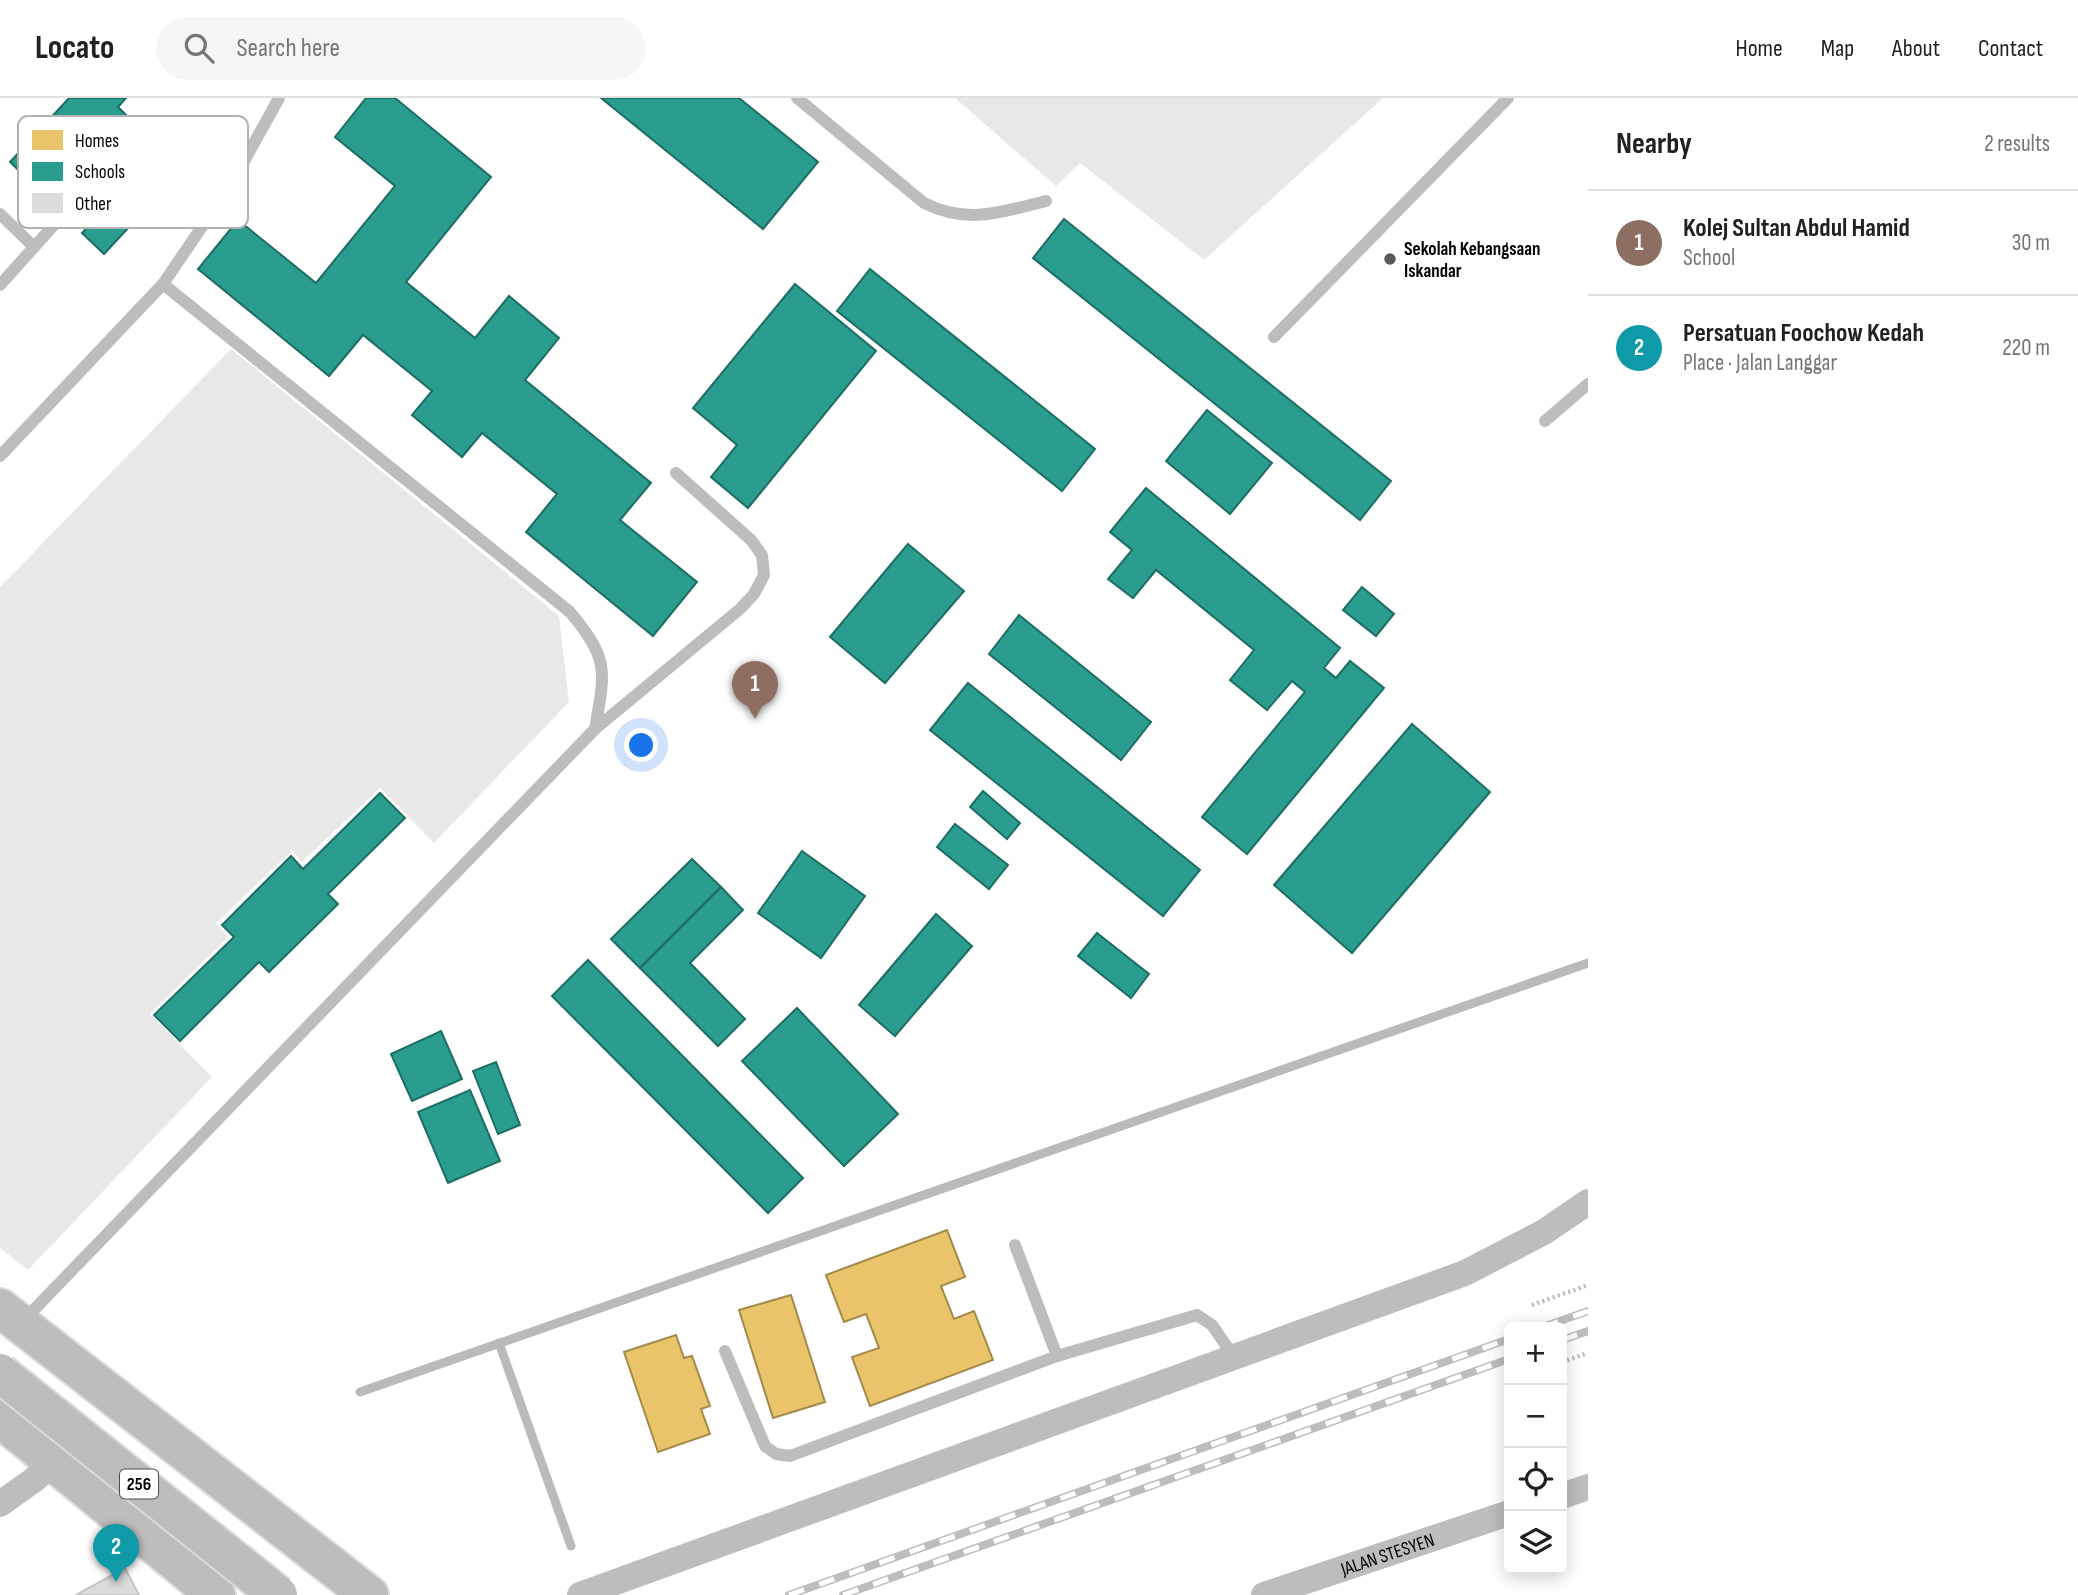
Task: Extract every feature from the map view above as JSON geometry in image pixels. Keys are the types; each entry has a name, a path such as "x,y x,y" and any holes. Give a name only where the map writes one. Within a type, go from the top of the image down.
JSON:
{"main road":[{"path":"10,1316 369,1595"},
{"name":"256","path":"0,1373 278,1595"},
{"path":"0,1418 216,1595"}],"street":[{"path":"580,1595 1465,1273 1545,1232 1588,1202"},
{"path":"0,1504 35,1479 54,1461"},
{"path":"1567,1494 1588,1487"},
{"name":"JALAN STESYEN","path":"1264,1595 1504,1515"}],"lane":[{"path":"248,154 279,98"},
{"path":"797,98 924,203 940,211 973,216 989,215 1046,201"},
{"path":"1274,337 1507,98"},
{"path":"0,214 34,247"},
{"path":"0,285 51,228"},
{"path":"0,456 163,284 201,228"},
{"path":"163,284 570,612 589,635 600,656 603,679 594,729"},
{"path":"1545,421 1588,384"},
{"path":"10,1316 594,729 740,609 754,594 764,575 762,555 751,540 676,473"},
{"path":"1015,1245 1057,1356"},
{"path":"725,1351 765,1446 776,1454 790,1457 1057,1356 1197,1315 1212,1325 1234,1357"}],"path":[{"path":"1532,1305 1588,1285"},
{"path":"1567,1360 1588,1353"}],"shaded area":[{"path":"955,98 1383,98 1204,260 1080,163 1056,186"},
{"path":"231,349 559,616 569,702 434,843 380,788 302,862 292,851 216,923 228,937 150,1014 212,1077 28,1270 0,1248 0,587"}],"building: Homes":[{"path":"947,1230 965,1277 941,1286 954,1319 974,1311 993,1360 870,1406 852,1357 879,1348 866,1314 844,1322 826,1275"},
{"path":"791,1295 825,1402 773,1418 739,1310"},
{"path":"676,1335 684,1358 692,1356 710,1406 701,1409 710,1434 658,1452 624,1352"}],"building: Schools":[{"path":"69,98 126,98 118,107 127,116 52,116"},
{"path":"366,98 395,98 491,177 406,282 475,338 509,296 559,338 525,380 651,483 620,520 697,582 653,636 526,532 557,494 482,433 462,457 412,415 432,391 363,335 329,376 198,269 231,228 248,228 316,283 395,186 335,137"},
{"path":"601,98 739,98 818,162 763,229"},
{"path":"18,153 18,170 10,162"},
{"path":"1064,219 1391,481 1360,520 1033,258"},
{"path":"87,228 128,228 104,254 82,233"},
{"path":"870,269 1095,449 1062,491 837,311"},
{"path":"795,284 876,351 748,508 711,477 737,445 693,408"},
{"path":"1207,410 1272,463 1230,514 1166,461"},
{"path":"1146,488 1340,648 1324,668 1336,678 1350,661 1384,688 1247,854 1202,817 1305,692 1292,681 1267,710 1230,680 1254,650 1156,570 1133,598 1108,579 1132,550 1110,532"},
{"path":"908,544 964,591 885,683 830,637"},
{"path":"1362,587 1394,614 1376,636 1343,610"},
{"path":"1019,615 1151,722 1121,760 989,654"},
{"path":"968,683 1200,870 1163,916 930,730"},
{"path":"1412,724 1490,792 1352,953 1274,885"},
{"path":"983,791 1020,823 1007,839 970,807"},
{"path":"380,793 405,818 328,894 338,904 269,972 259,962 180,1041 154,1015 234,937 222,925 291,856 303,869"},
{"path":"955,824 1008,865 989,889 937,847"},
{"path":"802,851 865,896 821,958 758,913"},
{"path":"692,859 721,887 640,968 611,939"},
{"path":"721,887 743,910 690,963 745,1019 718,1046 640,968"},
{"path":"936,914 972,946 895,1036 859,1005"},
{"path":"1097,933 1149,974 1131,998 1078,956"},
{"path":"588,960 803,1178 768,1213 552,996"},
{"path":"797,1008 898,1114 844,1166 742,1061"},
{"path":"441,1031 462,1079 412,1101 391,1054"},
{"path":"496,1062 520,1125 498,1134 473,1071"},
{"path":"470,1090 500,1161 448,1183 418,1112"}],"building: Other":[{"path":"125,1568 139,1595 76,1595"}],"waterway":[{"path":"360,1392 1588,963"},
{"path":"499,1343 571,1546"}],"railway":[{"path":"1557,1322 1588,1311"},
{"path":"1567,1338 1588,1331"},
{"path":"789,1595 1504,1341"},
{"path":"843,1595 1504,1361"}],"place":[{"name":"Sekolah Kebangsaan Iskandar","path":"1390,259"},
{"name":"Kolej Sultan Abdul Hamid","path":"755,719"},
{"name":"Persatuan Foochow Kedah","path":"116,1582"}]}
